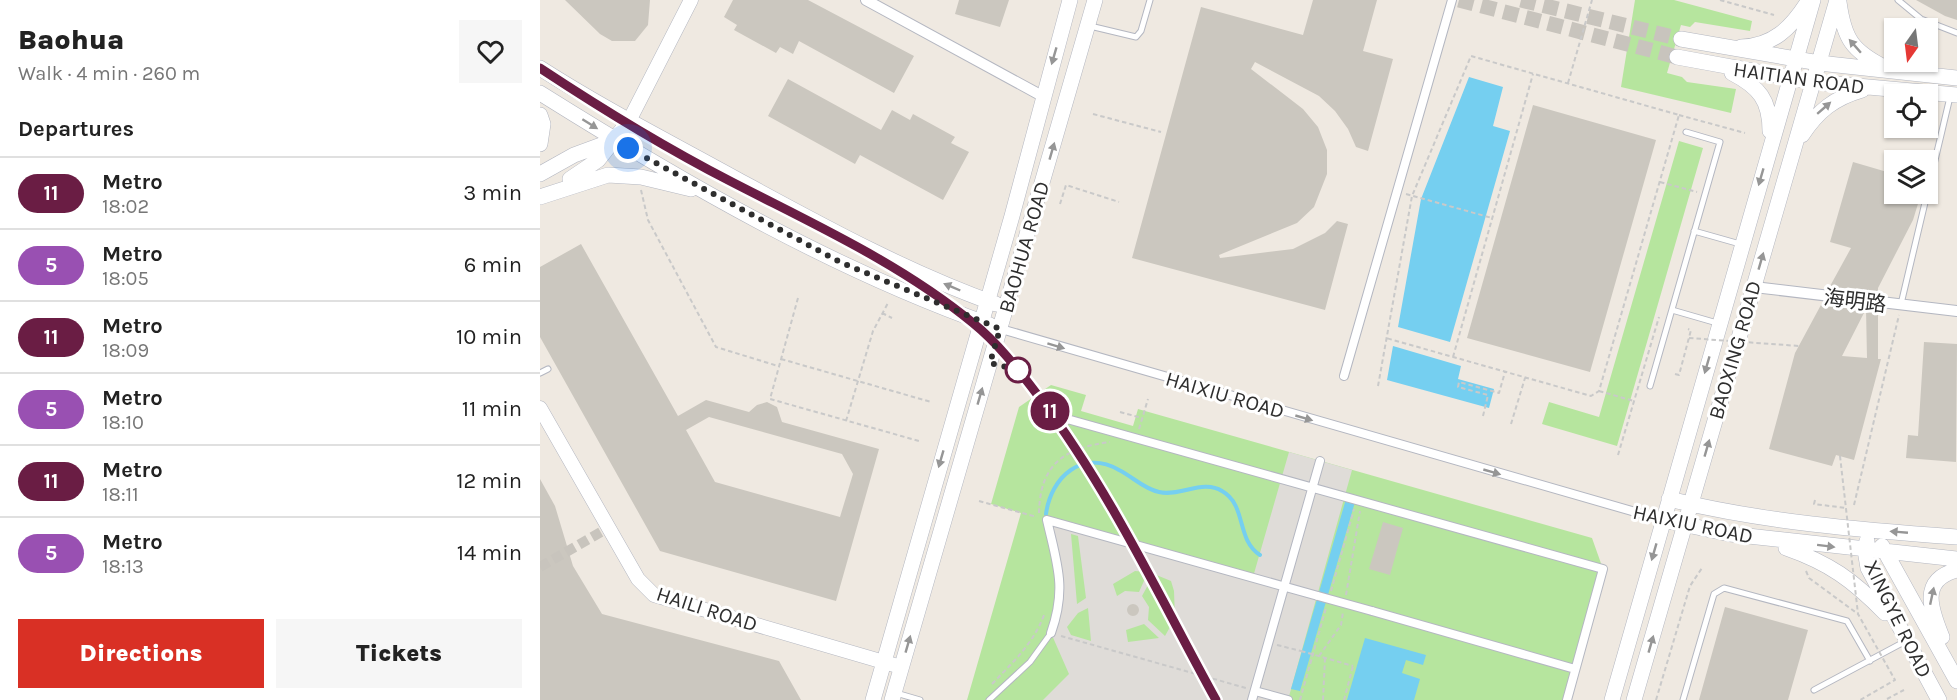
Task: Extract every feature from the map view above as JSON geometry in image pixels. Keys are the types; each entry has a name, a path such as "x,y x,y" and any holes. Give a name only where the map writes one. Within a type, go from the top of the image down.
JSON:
{"main road":[{"name":"BAOHUA ROAD","path":"873,700 1070,0"},
{"name":"BAOHUA ROAD","path":"893,696 1095,0"},
{"path":"1722,47 1752,46 1776,38 1791,26 1811,0"},
{"name":"BAOXING ROAD","path":"1612,700 1811,0"},
{"path":"1838,0 1842,28 1850,43 1870,60 1897,73"},
{"name":"BAOXING ROAD","path":"1634,700 1838,0"},
{"name":"HAITIAN ROAD","path":"1681,39 1795,60 1957,78"},
{"name":"HAITIAN ROAD","path":"1677,57 1813,82 1954,95"},
{"path":"1719,66 1748,81 1763,95 1770,117 1771,144"},
{"path":"540,68 629,121 798,212 904,266 1007,308"},
{"path":"1794,148 1814,118 1829,103 1870,88"},
{"name":"HAIXIU ROAD","path":"540,93 615,140 785,233 884,282 1000,329"},
{"path":"540,115 543,124 540,144"},
{"path":"540,197 585,171 615,140 629,121"},
{"path":"540,174 574,155 615,140"},
{"path":"540,197 608,175 641,177 710,193"},
{"path":"785,233 794,235 803,227 804,220 798,212"},
{"path":"947,436 952,429 962,429 967,434 967,442"},
{"name":"HAIXIU ROAD","path":"1669,499 1779,520 1957,537"},
{"name":"HAIXIU ROAD","path":"1663,520 1755,537 1957,559"},
{"name":"XINGYE ROAD","path":"1873,530 1865,550 1868,568 1939,700"},
{"name":"XINGYE ROAD","path":"1873,530 1954,676"},
{"path":"1755,537 1813,558 1837,570 1857,585 1899,627"},
{"path":"1954,676 1930,606 1930,597 1936,582 1957,570"}],"street":[{"path":"629,121 691,0"},
{"path":"866,0 1044,97"},
{"path":"1344,376 1452,0"},
{"name":"海明路","path":"1754,287 1957,311"},
{"name":"HAIXIU ROAD","path":"1000,329 1663,520"},
{"name":"HAILI ROAD","path":"540,408 638,579 654,595 901,667"},
{"path":"1067,418 1603,569 1567,700"},
{"path":"1252,700 1320,461"},
{"path":"1051,633 1060,601 1061,582 1047,520 1575,669"},
{"path":"1255,691 1288,700"}],"lane":[{"path":"1087,25 1136,37 1142,31 1150,0"},
{"path":"1898,0 1921,19 1957,33"},
{"path":"1901,306 1954,95"},
{"path":"1650,386 1720,142 1686,132"},
{"path":"1694,231 1742,245"},
{"path":"1671,310 1719,324"},
{"path":"540,373 548,369"},
{"path":"1683,700 1714,594 1724,588 1847,621 1870,661"},
{"path":"989,700 1030,663 1051,633"},
{"path":"1814,690 1906,641"},
{"path":"893,696 920,700"}],"path":[{"path":"1568,83 1592,0"},
{"path":"1720,0 1774,15"},
{"path":"1378,386 1412,196 1471,56 1746,134"},
{"path":"1453,357 1533,74"},
{"path":"1093,114 1161,132"},
{"path":"1386,338 1591,396 1599,391 1679,115"},
{"path":"1660,182 1705,194"},
{"path":"1060,204 1066,185 1119,201"},
{"path":"641,187 648,220 716,347 779,367"},
{"path":"1397,191 1492,218"},
{"path":"798,297 770,399 920,441"},
{"path":"846,420 873,331 888,303"},
{"path":"1854,505 1901,306"},
{"path":"1618,455 1658,318 1671,310"},
{"path":"882,313 892,318"},
{"path":"1677,374 1690,330"},
{"path":"1689,338 1799,346"},
{"path":"781,359 931,402"},
{"path":"1483,416 1488,395 1458,387 1460,382 1499,393 1505,372"},
{"path":"1511,424 1525,378"},
{"path":"1599,391 1634,401"},
{"path":"1137,438 1148,399"},
{"path":"1120,412 1142,418"},
{"path":"1840,456 1858,614 1894,680 1860,700"},
{"path":"979,501 1047,520"},
{"path":"1319,656 1341,625 1362,501"},
{"path":"1814,502 1846,508"},
{"path":"1656,700 1690,586 1702,567"},
{"path":"1805,568 1809,578 1858,614"},
{"path":"1038,629 1255,691"},
{"path":"1269,642 1353,666 1344,700"},
{"path":"1323,700 1325,658"},
{"path":"1887,699 1904,690"}],"green space":[{"path":"1635,0 1674,0 1752,21 1750,31 1695,22 1690,27 1681,25 1667,73 1682,77 1687,82 1736,89 1731,113 1621,87"},
{"path":"1679,141 1703,148 1617,446 1542,424 1549,402 1599,417"},
{"path":"1051,385 1086,395 1081,411 1133,426 1138,409 1592,538 1603,569 1567,700 967,700 1021,513 991,504 1019,407"}],"shaded area":[{"path":"1289,452 1352,470 1288,700 1043,700 1069,674 1051,633 1060,601 1047,520 1253,577","holes":["1071,534 1078,536 1086,598 1077,604","1135,571 1148,572 1139,592 1125,591 1117,596 1113,584","1154,574 1171,581 1174,591 1175,618 1165,636 1148,620 1149,607 1142,596","1088,608 1091,641 1071,635 1067,627 1078,613","1144,624 1159,638 1128,642 1126,630"]}],"water":[{"path":"1469,77 1503,87 1493,126 1510,131 1450,342 1398,327 1421,199"},
{"path":"1393,346 1461,366 1458,379 1494,389 1489,408 1387,380"},
{"path":"1346,499 1355,502 1300,691 1291,689"},
{"path":"1365,638 1426,655 1423,665 1406,660 1402,673 1420,679 1414,700 1347,700"}],"building":[{"path":"565,0 650,0 648,25 635,41 612,41 600,34"},
{"path":"733,0 808,0 914,56 894,93 799,41 793,54 780,47 776,53 734,30 737,25 724,17"},
{"path":"959,0 1009,0 1000,27 955,14"},
{"path":"1313,0 1377,0 1363,51 1393,59 1368,151 1356,147 1348,129 1335,111 1319,96 1255,62 1251,69 1303,109 1318,127 1327,150 1327,174 1314,207 1297,223 1219,255 1220,258 1293,249 1325,233 1337,221 1348,224 1325,310 1132,258 1201,7 1303,35"},
{"path":"1916,0 1957,0 1957,20 1945,16"},
{"path":"788,79 881,130 892,110 910,120 913,114 955,137 951,143 969,152 943,200 860,155 855,164 768,116"},
{"path":"1533,105 1656,140 1590,372 1467,338"},
{"path":"1853,162 1884,171 1884,204 1918,204 1913,220 1878,288 1878,294 1829,288 1851,248 1830,242"},
{"path":"581,244 678,416 706,400 749,412 757,405 767,402 777,407 782,422 879,449 836,601 660,551 540,337 540,267","holes":["709,417 842,454 853,474 840,517 715,482 686,430"]},
{"path":"1822,303 1878,309 1878,359 1881,359 1854,460 1836,455 1832,466 1769,449 1795,353","holes":["1866,309 1867,358 1842,356"]},
{"path":"1924,342 1957,344 1956,462 1906,458 1908,435 1918,436"},
{"path":"540,479 555,506 573,566 602,614 779,661 801,700 540,700"},
{"path":"1383,522 1403,528 1390,575 1369,569"},
{"path":"1135,604 1139,610 1135,616 1131,616 1127,608"},
{"path":"1725,607 1808,630 1788,700 1699,700"}],"waterway":[{"path":"1046,514 1054,489 1070,470 1081,465 1105,464 1159,492 1167,493 1199,487 1222,491 1235,505 1247,541 1260,555"}],"tunnel":[{"path":"1459,0 1677,57"},
{"path":"1521,0 1681,39"},
{"path":"540,567 608,528"}],"metro line":[{"name":"11","path":"540,68 605,111 710,170 878,257 974,324 1007,357 1030,386 1063,429 1101,488 1216,700"}],"route":[{"path":"628,148 840,262 921,298 1000,329 990,363 1018,370"}]}
